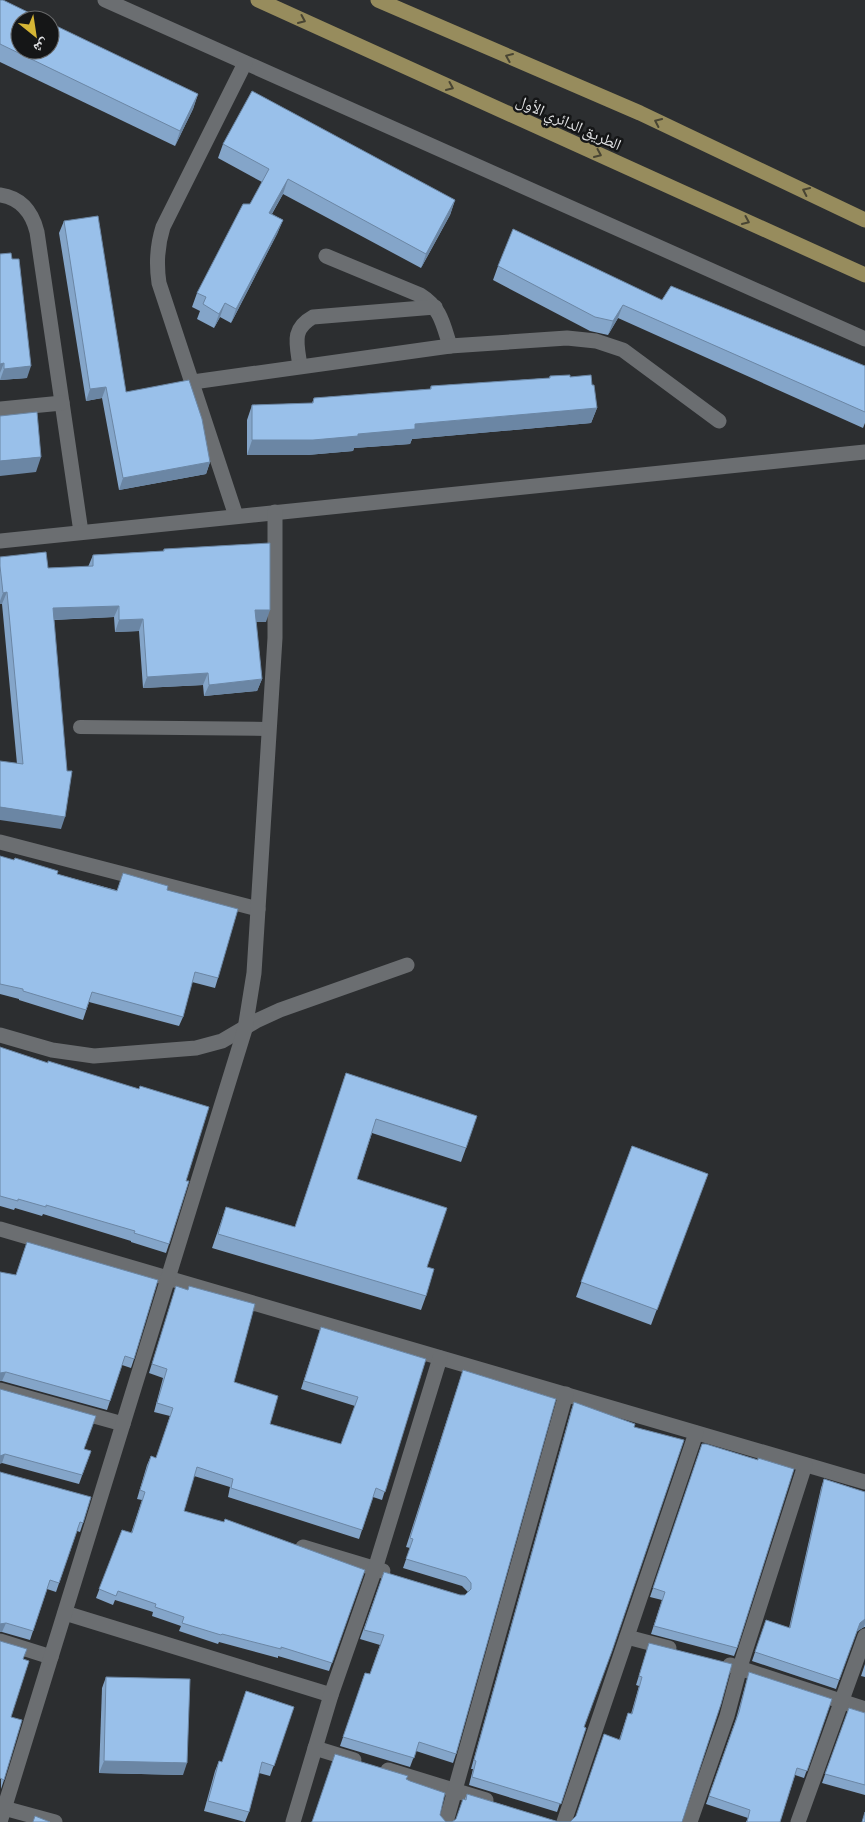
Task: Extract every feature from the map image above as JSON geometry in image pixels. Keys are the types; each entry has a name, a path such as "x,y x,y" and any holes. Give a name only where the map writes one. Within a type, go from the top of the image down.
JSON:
{"main road":[{"name":"الطريق الدائري الأول","path":"258,0 865,275"},
{"path":"378,0 640,113 865,220"},
{"path":"827,201 865,210"}],"street":[{"path":"106,0 865,339"},
{"path":"236,516 159,283 156,266 157,246 163,227 245,63"},
{"path":"0,195 8,196 18,201 28,210 34,221 81,532"},
{"path":"326,256 420,295 436,308 450,346"},
{"path":"300,366 296,336 299,328 305,321 314,317 436,308"},
{"path":"193,382 450,346 566,338 596,341 623,350 719,421"},
{"path":"0,409 62,403"},
{"path":"0,540 865,452"},
{"path":"55,1822 1,1812 100,1500 245,1029 254,973 275,638 275,512"},
{"path":"0,842 258,909"},
{"path":"0,1035 58,1052 80,1055 108,1056 202,1046 222,1041 256,1021 280,1010 407,965"},
{"path":"0,1229 865,1482"},
{"path":"293,1822 332,1695 375,1569 440,1358"},
{"path":"0,1390 123,1424"},
{"path":"446,1822 566,1394"},
{"path":"557,1821 627,1637 696,1433"},
{"path":"690,1822 806,1465"},
{"path":"82,1495 100,1500"},
{"path":"304,1547 394,1575"},
{"path":"64,1613 332,1695"},
{"path":"798,1822 865,1636"},
{"path":"627,1637 683,1652"},
{"path":"0,1642 51,1656"},
{"path":"721,1662 865,1709"},
{"path":"315,1748 502,1805"}],"lane":[{"path":"80,727 268,729"}],"building":[{"path":"0,0 3,0 24,10 10,10 10,49 0,44"},
{"path":"60,28 198,94 180,131 33,60 60,60"},
{"path":"252,91 455,200 426,254 288,179 269,213 283,220 236,309 225,303 219,314 203,304 206,297 197,293 243,204 250,204 269,169 223,144"},
{"path":"98,216 126,392 189,380 202,419 210,462 123,478 106,387 90,389 64,221"},
{"path":"513,229 662,300 671,286 865,366 865,412 623,305 613,321 595,317 498,266"},
{"path":"11,253 12,259 19,259 31,366 4,369 4,363 0,364 0,254"},
{"path":"570,375 570,377 591,375 597,408 415,424 415,429 358,434 358,436 313,440 252,440 252,405 313,403 314,398 431,389 431,386"},
{"path":"37,412 41,457 0,461 0,416"},
{"path":"270,543 270,610 255,610 262,679 209,685 208,673 147,677 143,619 119,620 119,606 53,608 67,771 72,771 65,817 0,807 0,761 23,764 7,592 3,593 0,557 46,552 48,568 93,566 93,555"},
{"path":"0,856 14,860 15,858 58,871 57,874 117,891 123,873 168,886 167,890 238,909 218,978 195,972 183,1017 92,992 86,1010 23,991 23,989 0,984"},
{"path":"0,1047 48,1063 48,1061 139,1089 140,1086 209,1107 186,1181 189,1181 169,1244 134,1233 135,1231 46,1205 46,1207 0,1196"},
{"path":"346,1073 477,1116 466,1148 376,1119 357,1179 447,1208 427,1267 434,1269 426,1296 218,1234 226,1207 295,1227"},
{"path":"632,1146 708,1174 657,1310 581,1282"},
{"path":"27,1242 158,1280 134,1359 125,1356 110,1401 6,1372 0,1373 0,1272 16,1275"},
{"path":"176,1286 188,1290 189,1286 255,1304 234,1382 278,1396 270,1424 341,1444 358,1397 304,1381 321,1327 426,1359 385,1492 376,1488 362,1530 231,1488 233,1479 197,1467 184,1511 224,1522 225,1519 365,1570 332,1663 281,1647 281,1649 221,1635 182,1623 184,1617 155,1607 156,1604 118,1591 116,1596 99,1589 122,1530 132,1533 145,1492 140,1490 151,1456 156,1458 173,1408 157,1403 167,1369 152,1364"},
{"path":"463,1370 556,1399 456,1754 419,1742 414,1758 343,1737 365,1673 370,1674 384,1635 364,1630 384,1572 460,1595 465,1595 471,1589 471,1583 466,1577 406,1559 413,1539 410,1538"},
{"path":"0,1389 96,1416 84,1449 91,1451 82,1475 5,1454 0,1456"},
{"path":"574,1402 635,1424 634,1427 684,1440 584,1727 586,1728 561,1804 472,1777 476,1761 474,1760"},
{"path":"702,1444 794,1469 737,1648 654,1626 665,1592 653,1588"},
{"path":"0,1472 91,1497 83,1523 80,1522 59,1583 50,1580 33,1631 6,1623 0,1624"},
{"path":"824,1479 865,1492 865,1619 860,1623 839,1680 755,1652 766,1620 790,1628"},
{"path":"0,1641 27,1649 23,1659 29,1661 11,1717 22,1720 4,1780 0,1778"},
{"path":"649,1643 732,1664 721,1704 682,1822 570,1822 576,1816 604,1734 620,1740 628,1713 632,1714 642,1677 639,1676"},
{"path":"749,1672 832,1699 807,1771 797,1768 780,1822 747,1822 750,1810 709,1796 739,1712"},
{"path":"106,1677 190,1679 187,1763 104,1761"},
{"path":"246,1691 294,1707 274,1766 262,1762 249,1812 208,1801 219,1761 222,1762"},
{"path":"849,1708 865,1713 865,1785 825,1774"},
{"path":"335,1754 408,1776 406,1779 410,1781 445,1793 440,1815 446,1822 312,1822"},
{"path":"467,1794 559,1822 452,1822 456,1819 463,1799 466,1800"},
{"path":"35,1816 50,1822 33,1822"}]}
